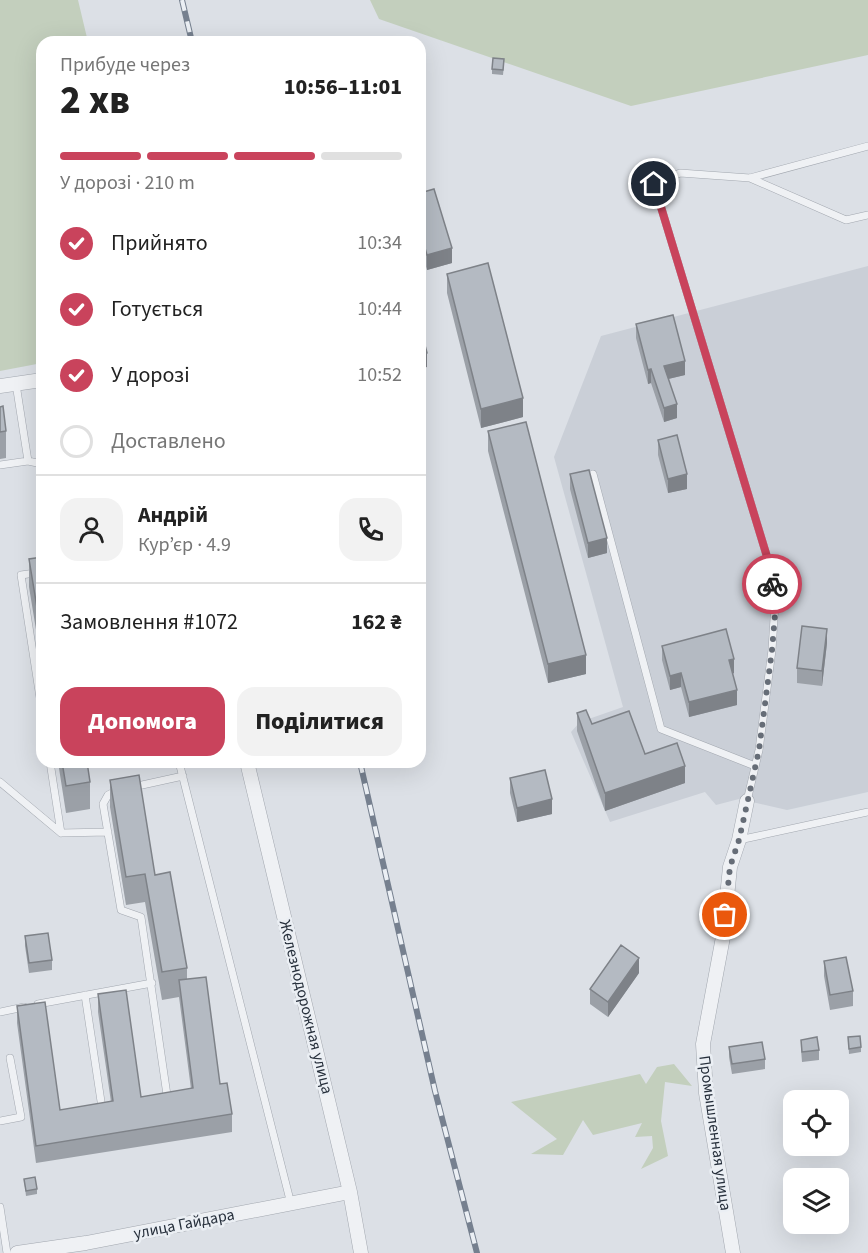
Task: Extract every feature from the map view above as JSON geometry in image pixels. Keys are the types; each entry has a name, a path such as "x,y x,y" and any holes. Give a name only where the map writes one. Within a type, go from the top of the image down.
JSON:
{"street":[{"path":"0,386 36,381"},
{"name":"Железнодорожная улица","path":"248,768 350,1192 362,1253"},
{"name":"Промышленная улица","path":"733,1253 706,1093 703,1044 723,938 730,867 739,840 747,801"},
{"name":"улица Гайдара","path":"17,1253 87,1248 350,1192"}],"lane":[{"path":"747,801 755,766 772,650 776,603 768,560 654,184 680,173 750,178 868,146"},
{"path":"750,178 846,220 868,215"},
{"path":"16,384 28,461"},
{"path":"0,465 28,461 36,463"},
{"path":"593,474 661,729 755,766"},
{"path":"36,573 21,575 36,672"},
{"path":"51,768 61,833"},
{"path":"181,768 291,1204"},
{"path":"167,1095 141,917 121,910 103,804 108,795 159,780 183,776"},
{"path":"0,782 61,833 108,832"},
{"path":"739,840 868,812"},
{"path":"0,1012 152,983"},
{"path":"85,995 102,1108"},
{"path":"0,1121 21,1116 10,1058"},
{"path":"0,1207 7,1253"}],"shaded area":[{"path":"868,266 868,792 787,810 739,799 716,805 705,792 610,822 571,732 580,722 623,707 554,457 601,336"}],"green space":[{"path":"0,0 78,0 87,36 36,36 36,364 0,371"},
{"path":"370,0 868,0 868,55 631,106 379,19"},
{"path":"674,1064 692,1086 665,1082 661,1121 668,1156 641,1169 653,1148 652,1136 635,1137 642,1123 593,1135 583,1120 563,1155 531,1154 557,1139 511,1102 640,1074 646,1084 657,1067"}],"building":[{"path":"493,58 504,59 503,70 492,69"},
{"path":"434,189 452,248 427,255 426,252 426,191"},
{"path":"488,263 523,398 481,409 447,274"},
{"path":"673,315 685,361 664,366 677,404 664,408 651,369 648,370 636,324"},
{"path":"3,406 6,431 0,432 0,407"},
{"path":"526,422 586,655 548,664 488,431"},
{"path":"677,435 687,474 668,479 658,440"},
{"path":"589,470 607,538 588,543 570,474"},
{"path":"36,558 36,602 29,559"},
{"path":"802,626 827,629 822,671 797,668"},
{"path":"726,629 734,659 729,660 737,690 689,702 681,673 670,676 662,646"},
{"path":"586,710 592,724 629,711 645,754 677,743 685,766 605,793 577,713"},
{"path":"63,768 88,768 90,782 66,786"},
{"path":"545,770 552,799 517,808 510,778"},
{"path":"139,775 155,875 170,872 187,968 162,972 145,874 126,877 110,780"},
{"path":"48,933 52,960 29,963 25,936"},
{"path":"621,945 639,958 608,1002 590,989"},
{"path":"846,957 853,991 830,995 824,961"},
{"path":"206,977 220,1084 227,1083 232,1114 36,1146 17,1006 45,1002 60,1110 113,1101 98,994 126,990 141,1097 193,1088 179,980"},
{"path":"860,1036 861,1047 849,1049 848,1037"},
{"path":"817,1037 819,1050 802,1052 801,1040"},
{"path":"762,1042 765,1059 732,1064 729,1047"},
{"path":"35,1177 37,1189 26,1191 24,1179"}],"railway":[{"path":"182,0 191,36"},
{"path":"361,768 435,1091 477,1253"}],"way so far":[{"path":"725,915 730,867 739,840 759,750 776,603 772,584"}],"route":[{"path":"654,184 768,560 772,584"}]}
